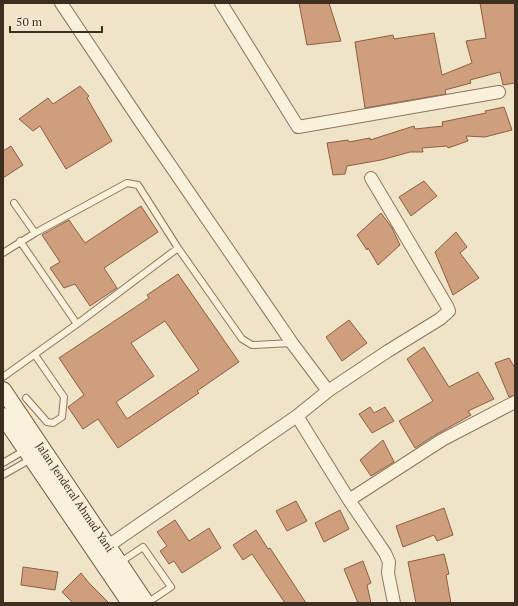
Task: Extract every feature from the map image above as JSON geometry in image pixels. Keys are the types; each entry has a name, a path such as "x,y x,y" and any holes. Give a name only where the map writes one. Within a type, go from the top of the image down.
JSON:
{"main road":[{"name":"Jalan Jenderal Ahmad Yani","path":"3,390 11,408 147,603"},
{"path":"11,408 30,454 130,603"}],"street":[{"path":"61,3 292,343 328,391"},
{"path":"221,3 298,126 499,92"},
{"path":"108,546 297,416 328,391 388,351 440,319 449,311 371,178"},
{"path":"349,500 442,440 515,402"},
{"path":"297,416 349,500 385,553 389,562 388,573 394,603"}],"lane":[{"path":"3,252 20,241 128,183 138,185 178,248 242,339 252,345 292,343"},
{"path":"14,203 35,233"},
{"path":"20,241 77,324"},
{"path":"3,377 35,355 178,248"},
{"path":"11,408 46,422 53,423 62,417 64,410 64,397 35,355"},
{"path":"3,464 30,454"},
{"path":"3,475 30,454"},
{"path":"119,563 143,547 171,587 147,603"}],"building":[{"path":"299,3 329,3 341,41 307,45"},
{"path":"480,3 515,3 515,83 503,85 500,72 470,80 471,83 445,90 446,94 365,108 355,42 393,35 394,39 434,33 442,75 472,63 466,41 486,38"},
{"path":"80,86 89,96 87,98 112,141 66,169 40,126 33,131 19,119 48,98 53,104"},
{"path":"504,107 512,130 485,137 466,136 468,141 448,148 447,146 422,148 423,152 410,152 381,160 347,166 345,174 333,175 327,143 348,140 349,142 370,138 370,140 414,126 415,129 443,126 442,122 486,113 485,111"},
{"path":"11,146 23,165 3,178 3,151"},
{"path":"424,181 437,196 411,216 399,197"},
{"path":"141,206 158,232 104,268 117,288 90,306 75,284 64,288 50,268 60,262 42,235 69,220 85,243"},
{"path":"381,213 392,228 400,245 378,265 368,248 367,250 357,235"},
{"path":"456,232 467,247 460,253 479,278 453,295 435,252"},
{"path":"178,274 239,362 197,391 199,393 118,448 98,419 83,429 68,407 84,395 59,358 149,298 147,295","holes":["165,321 199,370 127,419 116,402 154,376 131,343"]},
{"path":"349,320 367,343 342,361 326,337"},
{"path":"424,347 449,387 478,372 494,399 468,411 471,415 415,448 399,421 433,401 407,359"},
{"path":"509,358 515,368 515,395 509,397 495,363"},
{"path":"370,407 374,413 385,407 394,421 372,433 359,414"},
{"path":"383,440 394,462 371,476 360,460"},
{"path":"296,501 307,521 287,531 276,511"},
{"path":"444,508 453,535 437,541 434,535 403,547 396,526"},
{"path":"340,510 349,529 324,542 315,523"},
{"path":"175,520 189,541 209,528 221,548 182,573 174,561 169,564 160,551 167,546 157,532"},
{"path":"256,530 268,549 270,548 306,603 285,603 252,554 243,560 233,545"},
{"path":"444,554 449,574 446,575 451,603 416,603 408,562"},
{"path":"363,561 371,583 367,585 371,603 358,603 344,569"},
{"path":"23,567 58,572 55,590 21,585"},
{"path":"81,573 109,603 73,603 62,592"}]}
